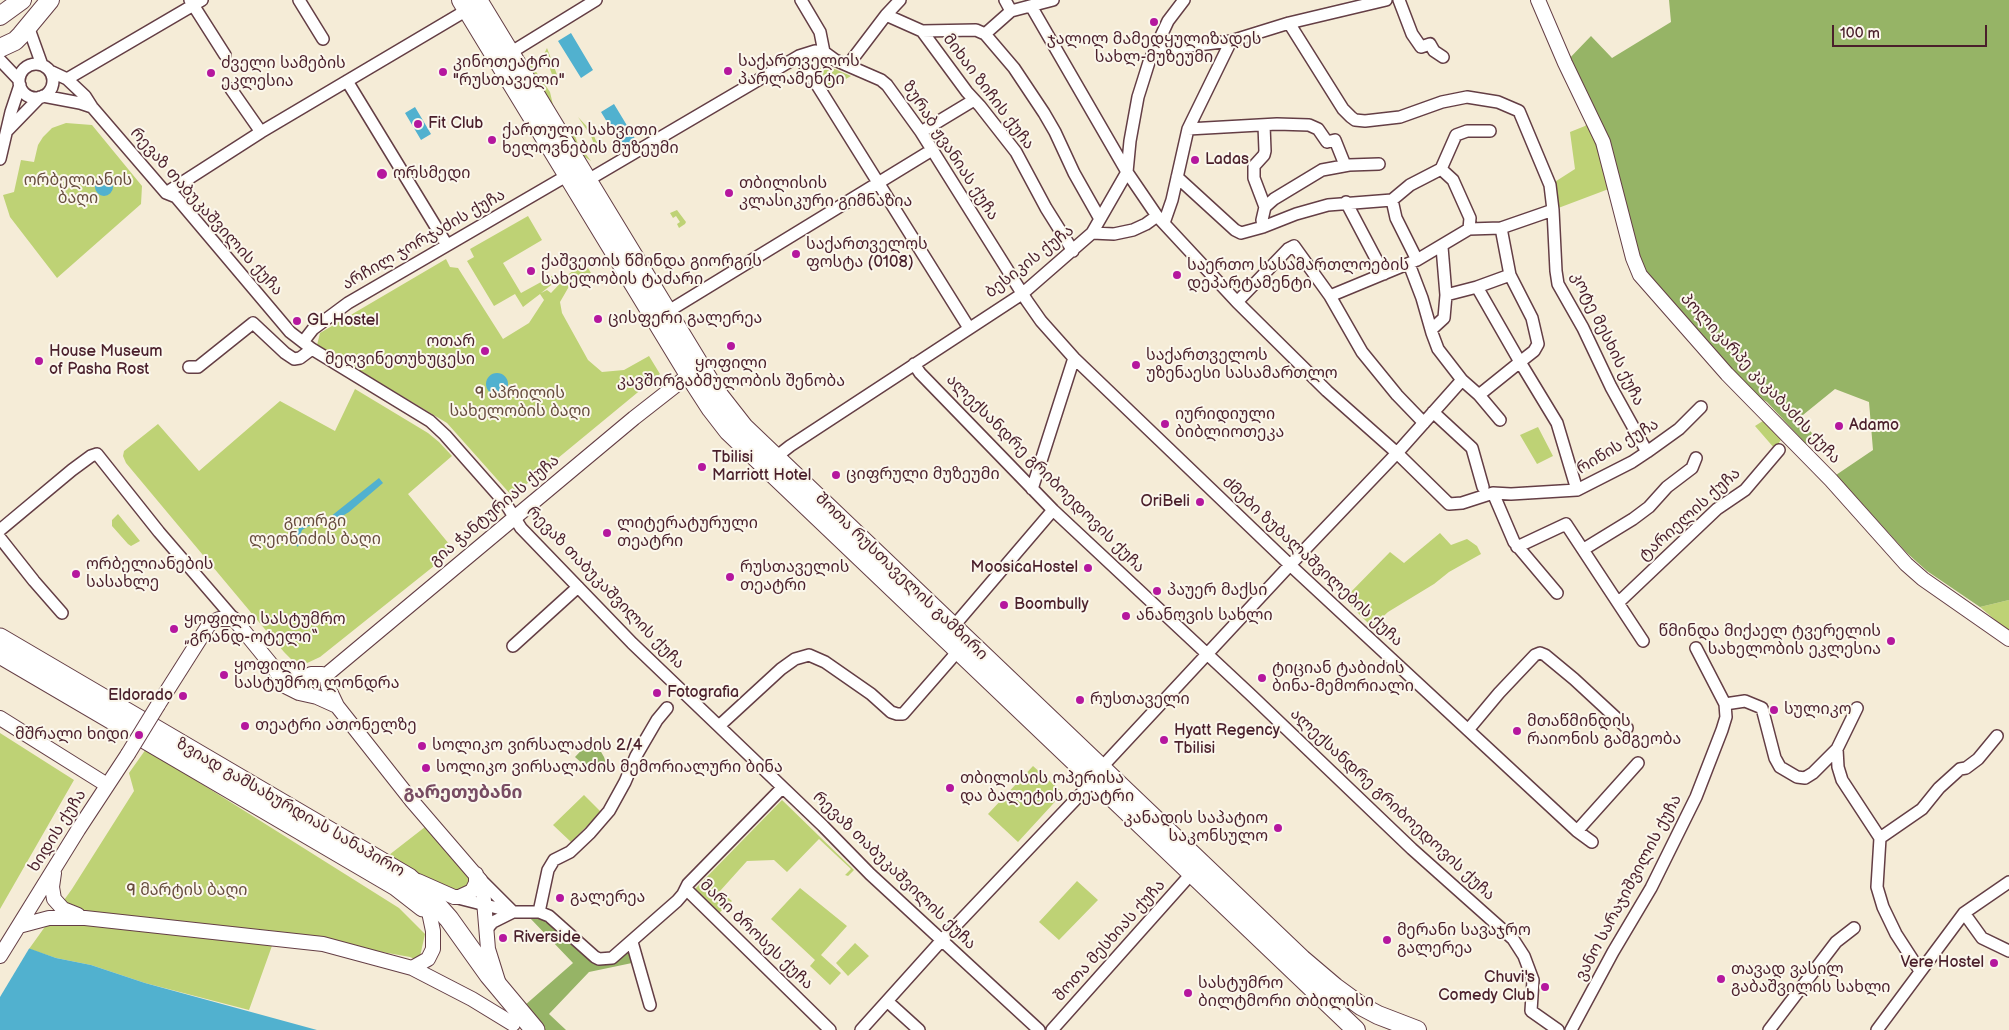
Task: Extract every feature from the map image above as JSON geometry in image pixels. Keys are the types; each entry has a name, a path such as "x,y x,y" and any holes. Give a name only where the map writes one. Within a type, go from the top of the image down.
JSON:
{"highway":[{"name":"ზვიად გამსახურდიას სანაპირო","path":"0,638 409,878 450,919 501,989 535,1030"},
{"name":"ზვიად გამსახურდიას სანაპირო","path":"0,654 396,886 429,912 450,937 479,982 516,1027"}],"main road":[{"path":"0,16 22,0"},
{"path":"0,48 15,41 50,0"},
{"name":"შოთა რუსთაველის გამზირი","path":"468,4 510,53 728,409 776,458 953,627 1098,774 1191,874 1356,1030"},
{"name":"შოთა რუსთაველის გამზირი","path":"468,4 568,175 689,375 711,409 728,430 958,651 1098,774 1302,959 1348,998 1382,1023 1417,1030"}],"street":[{"path":"298,0 323,39"},
{"path":"510,53 596,0"},
{"path":"588,180 799,56 815,51 824,52 820,32 801,0"},
{"path":"848,65 886,15 900,0"},
{"path":"1005,0 1011,11"},
{"path":"985,34 1011,11 1053,0"},
{"name":"ბესიკის ქუჩა","path":"776,458 790,446 1022,294 1092,233 1127,172 1130,141 1138,97 1155,50 1168,22 1184,0"},
{"path":"1155,50 1231,41 1288,23 1386,0"},
{"path":"1399,0 1412,34 1421,47 1430,44 1434,51 1443,58"},
{"name":"პოლიკარპე კაკაბაძის ქუჩა","path":"1538,0 1565,64 1603,142 1631,249 1640,275 1727,374 1832,480 1906,564 1923,579 2009,639"},
{"path":"67,79 195,2 225,55"},
{"path":"166,193 468,4"},
{"path":"1030,6 1127,172 1160,220 1237,302 1327,391 1397,453"},
{"path":"886,15 922,32 976,30 985,34 1014,68 1044,113 1074,173 1100,219"},
{"name":"კოტე მესხის ქუჩა","path":"1288,23 1344,109 1355,120 1365,121 1400,117 1442,102 1467,97 1498,102 1517,109 1550,185 1554,210 1558,284 1647,452"},
{"path":"8,130 50,90 53,84 28,26"},
{"name":"მიხაი ზიჩის ქუჩა","path":"922,32 1016,152 1046,208 1073,251"},
{"path":"1092,233 1114,234 1133,230 1160,220 1172,200 1188,129 1231,41"},
{"name":"ზურაბ ჟვანიას ქუჩა","path":"824,52 835,60 881,80 887,85 921,132 1022,294"},
{"path":"799,56 969,328"},
{"path":"0,60 20,82 25,94 80,103 92,107"},
{"path":"0,159 20,82 20,75 27,67 37,64 46,68"},
{"name":"რევაზ თაბუკაშვილის ქუჩა","path":"46,68 67,79 85,96 92,107 166,193 176,197 290,332 307,345 430,421 445,435 506,504 521,528 634,645 823,826 870,874 1039,1030"},
{"path":"347,81 447,245"},
{"path":"231,89 261,132"},
{"path":"921,132 974,100"},
{"path":"1188,129 1264,125 1313,126 1318,129 1327,142 1335,140 1345,165"},
{"path":"1263,227 1262,220 1265,207 1254,178 1254,166 1264,155 1264,125"},
{"path":"1177,177 1235,230 1241,233 1304,212 1346,202 1392,200 1410,185 1441,168 1456,135 1467,131 1490,131"},
{"path":"667,312 932,150"},
{"path":"1265,207 1274,199 1322,170 1345,165 1379,164"},
{"path":"1441,168 1453,180 1469,224"},
{"name":"არჩილ ჯორჯაძის ქუჩა","path":"307,345 313,329 331,315 568,175"},
{"path":"1392,200 1396,218 1413,262 1438,348 1462,380 1479,395 1500,420"},
{"path":"1346,202 1384,274"},
{"path":"1330,296 1413,262 1442,247 1469,224 1502,228 1554,210"},
{"path":"1479,395 1534,351 1538,344 1532,318 1510,275 1502,228"},
{"path":"1237,302 1288,249 1294,246 1330,296 1362,352 1397,395 1424,423"},
{"path":"1432,329 1444,318 1446,295 1442,247"},
{"path":"1446,295 1477,287 1510,275"},
{"path":"1477,287 1557,423 1577,490"},
{"name":"ძმები ზუბალაშვილების ქუჩა","path":"1022,294 1041,321 1074,358 1290,565 1577,831 1592,842"},
{"path":"190,368 198,367 253,323 294,359 300,358 307,345"},
{"path":"1032,489 1074,358"},
{"name":"ალექსანდრე გრიბოედოვის ქუჩა","path":"914,364 920,373 1053,510 1252,696 1412,850 1512,939 1523,954 1533,980 1532,1011 1558,1030"},
{"name":"გია ჭანტურიას ქუჩა","path":"326,681 514,518 667,390 689,375"},
{"path":"861,1030 1290,565 1397,453 1462,380"},
{"name":"რიწის ქუჩა","path":"1397,453 1448,504 1455,505 1488,490 1511,494 1577,490 1632,462 1647,452 1679,429 1701,407"},
{"path":"1432,412 1472,448 1488,490 1517,547 1556,593"},
{"name":"ტარიელის ქუჩა","path":"1619,602 1717,509 1745,490 1779,450"},
{"path":"0,530 72,470 91,456 97,454 159,532 274,668 285,686 299,694 313,696 337,706"},
{"path":"1584,549 1650,507 1667,487 1692,468 1696,458"},
{"path":"953,627 1053,510"},
{"path":"1517,547 1566,524 1643,641"},
{"path":"0,538 62,613"},
{"path":"513,646 578,587"},
{"name":"ხიდის ქუჩა","path":"0,956 210,623 219,619 234,619"},
{"path":"1696,648 1725,704 1745,701 1762,708 1775,758 1780,768 1797,777 1805,778 1813,773 1836,749 1857,708"},
{"path":"719,726 781,669 795,659 809,655 825,662 871,694 891,712 903,714 958,651"},
{"path":"1468,730 1498,693 1540,653 1574,679 1627,728"},
{"path":"274,668 289,676 307,676 318,672 326,681 337,706 412,801 512,912"},
{"path":"307,676 304,688 313,696"},
{"path":"313,696 324,693 326,681"},
{"name":"ვანო სარაჯიშვილის ქუჩა","path":"1571,1030 1613,952 1651,888 1696,797 1722,730 1726,717 1725,704"},
{"path":"409,878 454,897 484,906 512,912 539,912 548,870 554,860 570,852 590,833 608,811 625,782 636,756 657,720 667,708"},
{"path":"0,718 107,785"},
{"path":"1880,838 1922,809 1938,788 1960,768 1966,768 1978,759 1997,736"},
{"path":"1836,749 1842,780 1880,838 1877,887 1883,907 1896,934 1920,971"},
{"path":"1577,831 1638,763"},
{"path":"686,889 688,884 782,788"},
{"path":"54,872 52,887 54,899 63,909 85,918"},
{"path":"454,897 465,896 472,891 476,883 476,874"},
{"path":"476,874 481,883 488,949 501,989"},
{"name":"შოთა მესხიას ქუჩა","path":"1052,1030 1191,874"},
{"path":"1878,1030 1964,913 2009,882"},
{"name":"მარი ბროსეს ქუჩა","path":"539,912 549,916 595,957 600,959 612,958 632,942 677,900 686,889 830,1030"},
{"path":"412,968 428,960 433,949 434,940 429,912"},
{"path":"486,930 493,922 512,912"},
{"path":"1964,913 1982,938 2009,951"},
{"path":"19,926 49,918 85,918 299,940 347,949 412,968 466,996 516,1027"},
{"path":"1769,1030 1836,942 1854,928"},
{"path":"632,942 650,1005"},
{"path":"887,1001 919,1030"}],"green space":[{"path":"1669,0 2009,0 2009,600 1980,607 1927,571 1907,553 1836,475 1873,450 1869,402 1835,389 1798,419 1816,437 1807,445 1767,402 1722,375 1637,272 1584,111 1565,63 1591,36 1612,58 1671,22"},
{"path":"547,48 559,80 557,84 549,66 542,58"},
{"path":"528,60 550,92 553,105 547,99 541,85 530,71"},
{"path":"816,62 851,76 830,88"},
{"path":"578,117 593,133 596,141 604,147 605,155 595,147 591,136"},
{"path":"1589,122 1614,187 1553,210 1550,185 1575,169 1570,132 1585,126"},
{"name":"ორბელიანის ბაღი","path":"66,123 92,125 142,186 141,204 57,278 10,217 3,195 14,192 21,160 34,162 38,145 43,137 52,128"},
{"path":"565,125 574,133 578,144 591,161 582,155"},
{"path":"677,210 686,222 679,228 677,224 680,222 676,216 673,218 670,213"},
{"name":"9 აპრილის სახელობის ბაღი","path":"528,216 542,240 503,263 521,293 552,276 555,282 541,293 547,290 551,293 570,273 585,263 591,273 571,283 560,302 562,313 588,360 602,372 624,370 649,356 660,374 512,496 447,423 317,345 320,333 446,259 450,267 458,268 503,339 529,323 544,300 540,294 523,307 515,294 494,306 467,261 474,257 470,249"},
{"name":"გიორგი ლეონიძის ბაღი","path":"355,389 428,433 452,456 408,494 454,550 320,657 305,664 295,663 126,463 123,456 124,451 158,424 199,471 280,401 335,431"},
{"path":"1766,419 1782,438 1775,449 1755,426"},
{"path":"1538,427 1553,456 1537,464 1520,435"},
{"path":"118,514 140,541 131,546 112,526 112,520"},
{"path":"1440,533 1451,545 1467,539 1477,546 1481,554 1449,572 1434,584 1388,612 1372,627 1344,599 1390,552 1404,563"},
{"path":"2009,600 2009,632 1980,607"},
{"path":"0,733 74,780 0,909"},
{"path":"593,738 604,757 607,767 593,773 575,757"},
{"name":"9 მარტის ბაღი","path":"146,749 399,908 425,934 419,961 410,957 360,948 273,943 249,1010 145,983 91,965 56,958 29,949 72,889 134,791 129,773"},
{"path":"1033,766 1063,793 1018,842 988,814"},
{"path":"584,795 601,812 571,842 553,825"},
{"path":"782,800 854,870 848,876 845,875 851,869 819,839 787,872 774,860 747,861 720,891 732,901 719,913 695,889"},
{"path":"425,827 472,875 471,886 448,894 389,855"},
{"path":"1077,881 1098,900 1059,940 1039,922"},
{"path":"800,888 847,926 821,955 841,973 830,985 810,966 815,960 771,919"},
{"path":"529,917 546,920 592,958 630,948 632,963 589,972 549,1014 566,1030 545,1030 524,1006 573,963"},
{"path":"855,943 869,956 848,976 836,963"}],"water":[{"path":"571,33 593,70 581,78 558,41"},
{"path":"614,104 637,142 624,150 601,112"},
{"name":"Fit Club","path":"415,107 431,134 421,140 405,113"},
{"path":"104,178 110,181 113,187 110,193 104,196 98,193 95,187 98,181"},
{"path":"497,373 505,376 508,384 505,392 497,395 489,392 486,384 489,376"},
{"path":"379,478 383,483 349,512 331,523 330,517"},
{"path":"320,519 321,524 311,525 302,530 299,539 301,544 297,547 295,536 300,526 307,521"},
{"path":"0,938 56,958 91,965 145,983 317,1030 0,1030"}],"pier":[{"path":"0,935 30,947 0,997"}],"place":[{"name":"ჯალილ მამედყულიზადეს სახლ-მუზეუმი","path":"1154,22"},
{"name":"საქართველოს პარლამენტი","path":"728,71"},
{"name":"კინოთეატრი \"რუსთაველი\"","path":"443,72"},
{"name":"ძველი სამების ეკლესია","path":"211,73"},
{"name":"Fit Club","path":"418,124"},
{"name":"ქართული სახვითი ხელოვნების მუზეუმი","path":"492,140"},
{"name":"Ladas","path":"1195,160"},
{"name":"ორსმედი","path":"382,174"},
{"name":"თბილისის კლასიკური გიმნაზია","path":"729,193"},
{"name":"საქართველოს ფოსტა (0108)","path":"796,254"},
{"name":"ქაშვეთის წმინდა გიორგის სახელობის ტაძარი","path":"531,271"},
{"name":"საერთო სასამართლოების დეპარტამენტი","path":"1177,275"},
{"name":"ცისფერი გალერეა","path":"598,319"},
{"name":"GL Hostel","path":"297,321"},
{"name":"ყოფილი კავშირგაბმულობის შენობა","path":"731,346"},
{"name":"ოთარ მეღვინეთუხუცესი","path":"485,351"},
{"name":"House Museum of Pasha Rost","path":"39,361"},
{"name":"საქართველოს უზენაესი სასამართლო","path":"1136,365"},
{"name":"იურიდიული ბიბლიოთეკა","path":"1165,424"},
{"name":"Adamo","path":"1839,426"},
{"name":"Tbilisi Marriott Hotel","path":"702,467"},
{"name":"ციფრული მუზეუმი","path":"836,475"},
{"name":"OriBeli","path":"1200,502"},
{"name":"ლიტერატურული თეატრი","path":"607,533"},
{"name":"MoosicaHostel","path":"1088,568"},
{"name":"ორბელიანების სასახლე","path":"76,574"},
{"name":"რუსთაველის თეატრი","path":"730,577"},
{"name":"პაუერ მაქსი","path":"1157,591"},
{"name":"Boombully","path":"1004,605"},
{"name":"ანანოვის სახლი","path":"1126,616"},
{"name":"ყოფილი სასტუმრო „გრანდ-ოტელი“","path":"174,629"},
{"name":"წმინდა მიქაელ ტვერელის სახელობის ეკლესია","path":"1891,641"},
{"name":"ყოფილი სასტუმრო ლონდრა","path":"224,675"},
{"name":"ტიციან ტაბიძის ბინა-მემორიალი","path":"1262,678"},
{"name":"Fotografia","path":"657,693"},
{"name":"Eldorado","path":"183,696"},
{"name":"რუსთაველი","path":"1080,700"},
{"name":"სულიკო","path":"1774,710"},
{"name":"თეატრი ათონელზე","path":"245,726"},
{"name":"მთაწმინდის რაიონის გამგეობა","path":"1517,731"},
{"name":"მშრალი ხიდი","path":"139,735"},
{"name":"Hyatt Regency Tbilisi","path":"1164,740"},
{"name":"სოლიკო ვირსალაძის 2/4","path":"422,746"},
{"name":"სოლიკო ვირსალაძის მემორიალური ბინა","path":"426,768"},
{"name":"თბილისის ოპერისა და ბალეტის თეატრი","path":"950,788"},
{"name":"კანადის საპატიო საკონსულო","path":"1278,828"},
{"name":"გალერეა","path":"560,898"},
{"name":"Riverside","path":"503,938"},
{"name":"მერანი სავაჯრო გალერეა","path":"1387,940"},
{"name":"Vere Hostel","path":"1994,963"},
{"name":"თავად ვასილ გაბაშვილის სახლი","path":"1721,979"},
{"name":"Chuvi's Comedy Club","path":"1545,987"},
{"name":"სასტუმრო ბილტმორი თბილისი","path":"1188,993"}],"district":[{"name":"გარეთუბანი","path":"463,793"}]}
